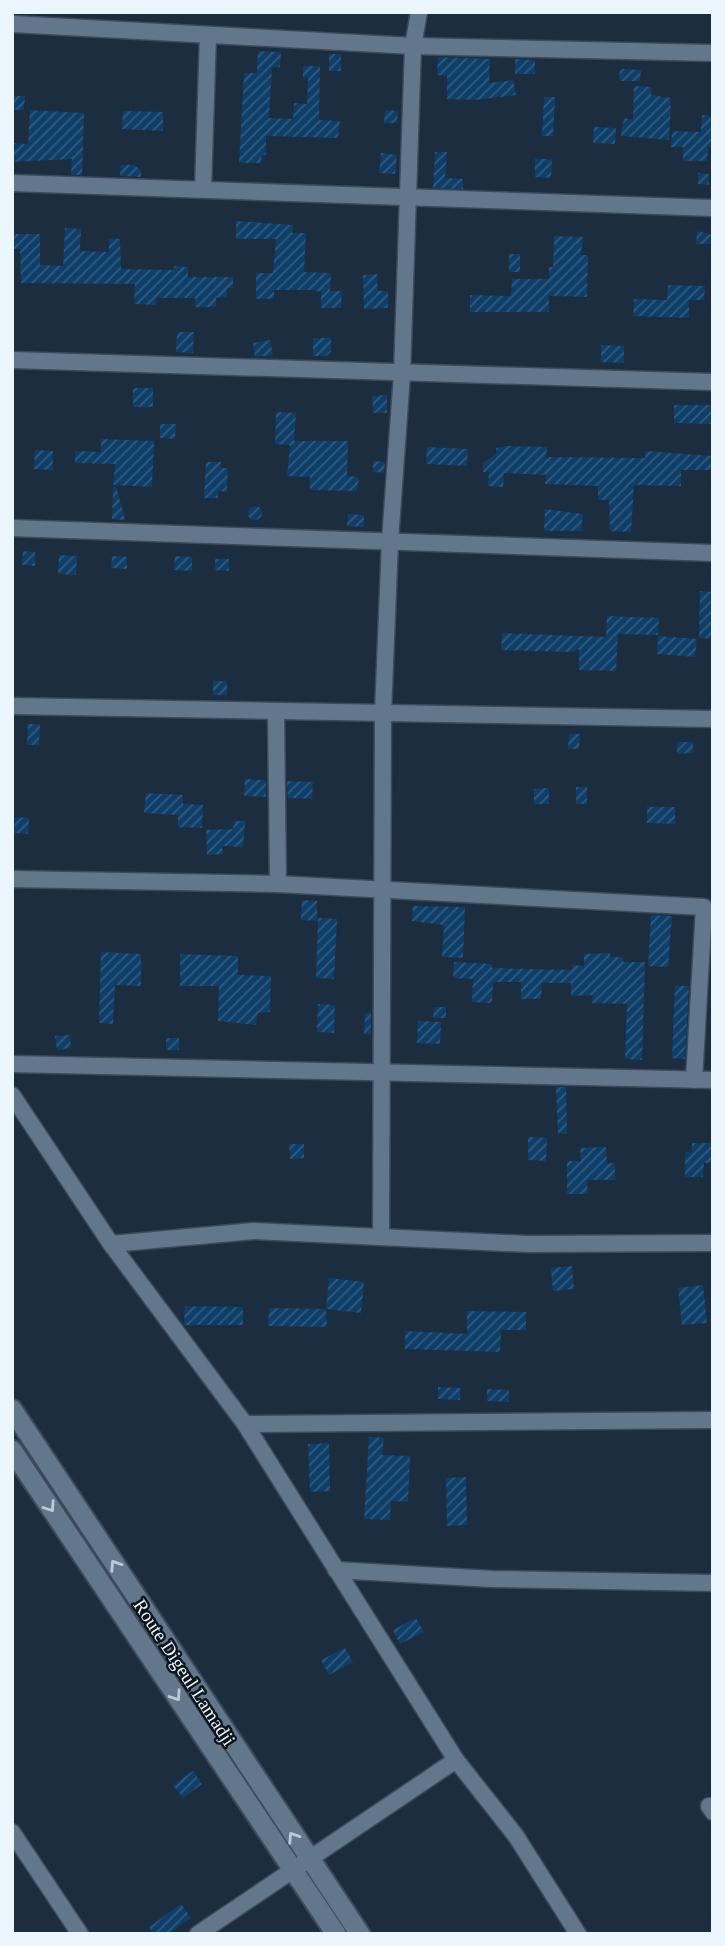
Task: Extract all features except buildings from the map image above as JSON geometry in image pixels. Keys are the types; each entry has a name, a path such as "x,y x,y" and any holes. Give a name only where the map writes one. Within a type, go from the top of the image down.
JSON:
{"main road":[{"name":"Route Digeul Lamadji","path":"12,1409 20,1439 301,1866 336,1934"},
{"name":"Route Digeul Lamadji","path":"12,1450 301,1866 360,1934"}],"street":[{"path":"381,1237 383,713 390,541 402,374 413,46 419,12"},
{"path":"12,24 413,46 713,53"},
{"path":"203,189 208,35"},
{"path":"12,183 713,208"},
{"path":"12,360 713,382"},
{"path":"12,528 713,553"},
{"path":"12,706 713,719"},
{"path":"276,711 278,884"},
{"path":"12,879 278,884 704,907 694,1080"},
{"path":"12,1064 713,1080"},
{"path":"12,1095 111,1244 245,1424 456,1760 516,1836 578,1934"},
{"path":"111,1244 254,1231 528,1244 713,1244"},
{"path":"245,1424 713,1420"},
{"path":"336,1570 492,1579 713,1584"},
{"path":"198,1934 456,1760"},
{"path":"12,1832 80,1934"}]}
